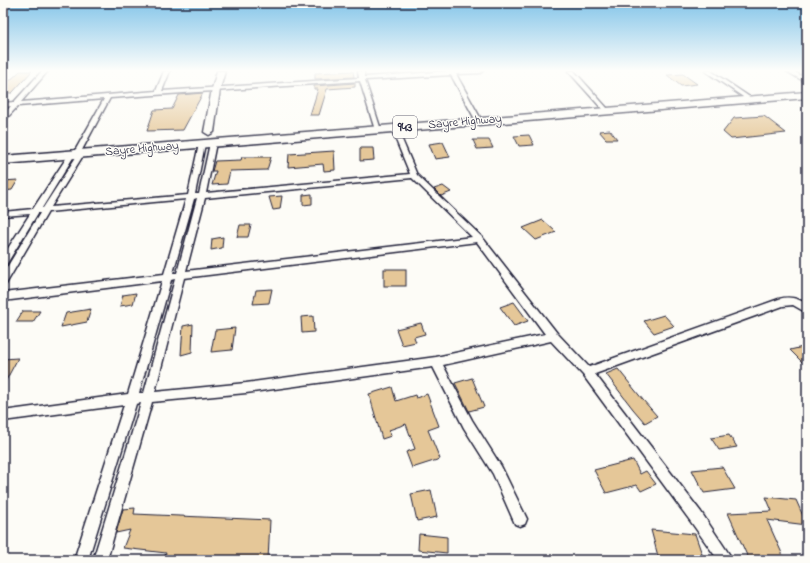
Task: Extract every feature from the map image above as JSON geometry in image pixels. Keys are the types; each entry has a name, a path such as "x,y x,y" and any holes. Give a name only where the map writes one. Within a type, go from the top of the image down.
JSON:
{"highway":[{"name":"Sayre Highway","path":"3,160 208,139 378,130 606,110 782,97"}],"main road":[{"path":"208,139 215,97"}],"street":[{"path":"3,119 22,97"},
{"path":"3,105 104,97"},
{"path":"3,282 108,97"},
{"path":"368,97 378,130"},
{"path":"466,97 479,121"},
{"path":"595,97 606,110"},
{"path":"747,97 751,100"},
{"path":"394,128 414,176 478,239 553,336 587,372 696,516 726,560"},
{"path":"100,560 148,398 202,195 208,139"},
{"path":"81,560 132,399 166,277 208,139"},
{"path":"3,263 34,212 77,153"},
{"path":"3,214 414,176"},
{"path":"3,297 478,239"},
{"path":"587,372 782,302 794,301 807,309"},
{"path":"3,416 132,399 246,388 436,362 553,336"},
{"path":"436,362 468,424 497,470 520,519"}],"building":[{"path":"178,97 201,97 183,130 147,131 154,110 172,109"},
{"path":"315,97 324,97 319,115 310,115"},
{"path":"764,116 786,133 731,139 723,132 734,118"},
{"path":"610,130 617,139 606,139 599,131"},
{"path":"529,135 534,145 519,146 514,136"},
{"path":"473,140 489,140 493,148 477,149"},
{"path":"443,142 450,157 435,159 429,144"},
{"path":"360,148 373,148 374,160 360,161"},
{"path":"334,151 335,170 324,171 323,164 288,167 289,154"},
{"path":"242,157 271,157 267,170 230,171 227,184 212,185 216,171 212,171 215,161 241,160"},
{"path":"18,180 12,190 3,191 3,181"},
{"path":"443,186 451,192 441,196 434,189"},
{"path":"312,194 312,204 303,205 303,195"},
{"path":"282,196 280,209 273,210 269,197"},
{"path":"543,220 556,232 536,240 523,228"},
{"path":"240,225 251,225 248,237 237,237"},
{"path":"223,237 222,248 211,250 212,239"},
{"path":"384,269 406,269 406,286 384,286"},
{"path":"272,289 269,303 253,304 256,290"},
{"path":"136,293 133,304 120,306 123,295"},
{"path":"514,302 528,321 514,326 500,307"},
{"path":"91,309 87,322 61,327 66,313"},
{"path":"23,311 40,311 33,322 16,322"},
{"path":"664,315 674,326 654,333 644,321"},
{"path":"313,316 314,332 302,333 301,317"},
{"path":"421,323 425,334 414,337 416,342 402,345 396,329"},
{"path":"193,324 192,352 181,355 183,326"},
{"path":"235,328 232,350 211,352 215,330"},
{"path":"807,346 807,367 790,350"},
{"path":"18,358 3,386 3,359"},
{"path":"618,369 657,416 645,423 633,409 606,374"},
{"path":"472,378 484,407 469,411 455,383"},
{"path":"392,387 396,401 415,395 416,398 427,394 439,426 428,430 440,459 412,468 406,452 415,449 406,424 389,430 391,436 382,439 369,394"},
{"path":"729,435 737,447 719,450 711,438"},
{"path":"633,460 640,474 646,471 656,484 641,491 637,485 606,493 594,470"},
{"path":"722,467 735,489 704,493 692,470"},
{"path":"431,490 437,517 417,521 411,494"},
{"path":"766,497 796,500 807,525 767,520 785,560 749,560 728,513 772,511"},
{"path":"135,508 134,514 270,520 268,560 163,560 166,553 123,548 130,530 116,533 123,509"},
{"path":"651,530 695,534 704,560 659,560"},
{"path":"419,534 447,537 447,553 418,550"}]}
